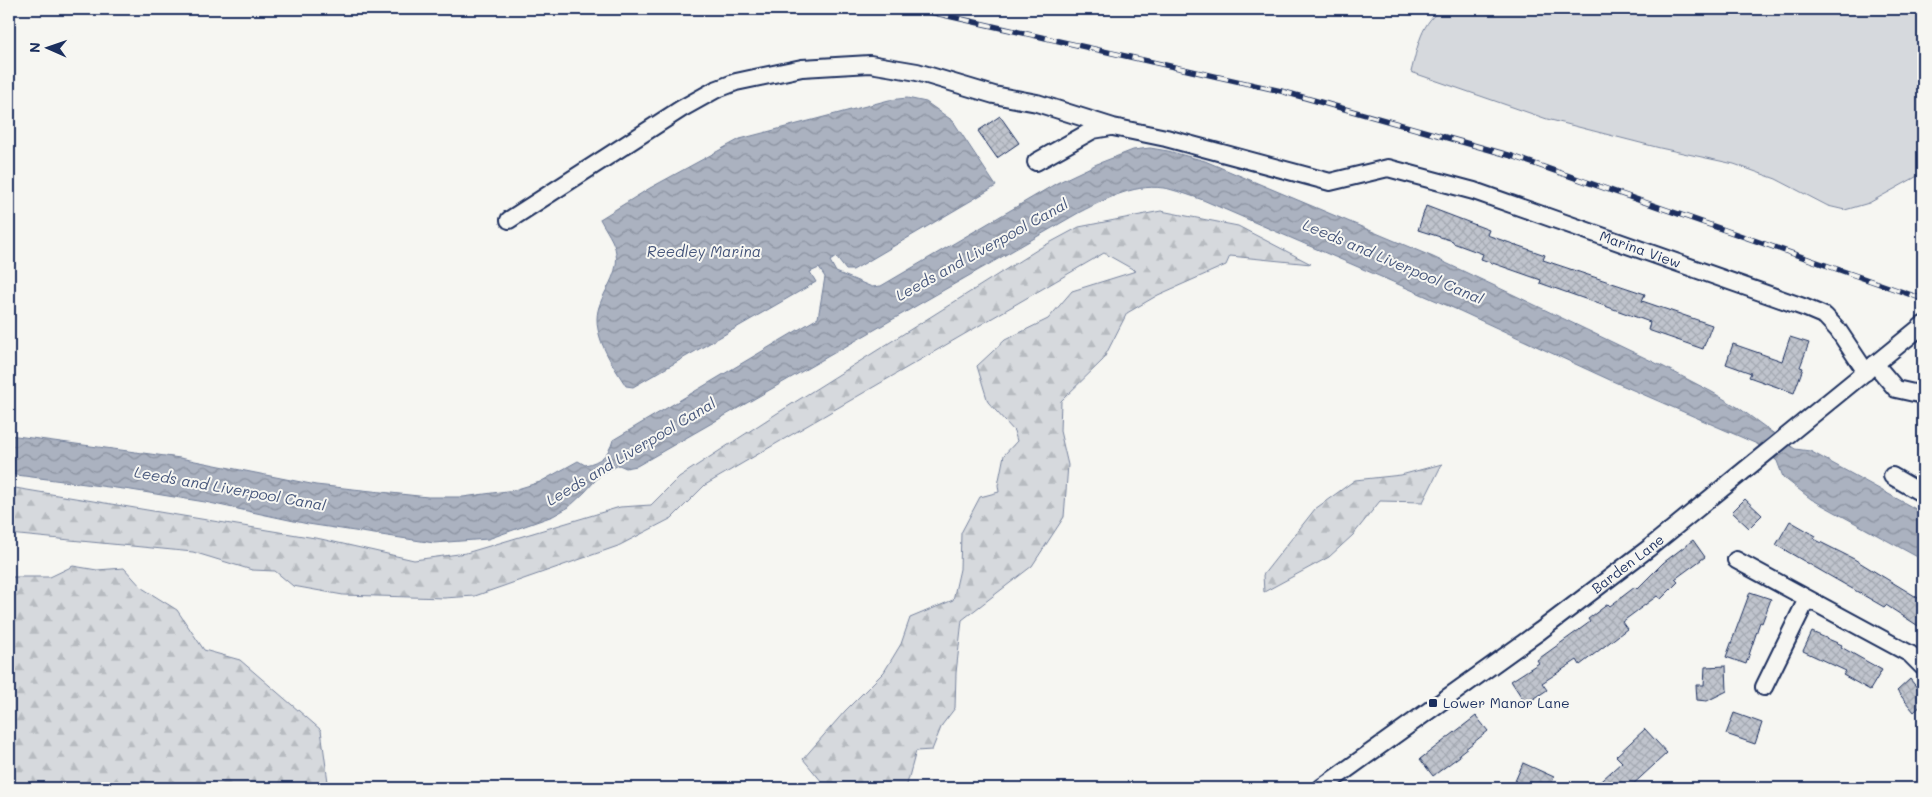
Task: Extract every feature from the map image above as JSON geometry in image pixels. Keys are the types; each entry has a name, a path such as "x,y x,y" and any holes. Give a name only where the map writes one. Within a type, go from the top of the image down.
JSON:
{"street":[{"path":"509,220 681,109 715,90 736,82 802,68 870,64 917,72 994,95 1037,103 1113,127"},
{"path":"1036,162 1093,130 1113,127"},
{"name":"Marina View","path":"1113,127 1166,138 1330,182 1388,168 1474,191 1825,316 1870,368 1896,390 1923,395"},
{"name":"Barden Lane","path":"1330,786 1540,631 1755,464 1923,325"},
{"path":"1892,476 1923,494"},
{"path":"1736,560 1910,654 1923,667"},
{"path":"1764,687 1807,599"}],"green space":[{"path":"1444,9 1923,9 1923,173 1869,203 1845,210 1828,206 1776,179 1734,164 1660,148 1547,119 1411,72 1418,45 1425,28 1436,14"},
{"path":"1161,211 1238,226 1311,264 1230,256 1226,265 1158,295 1127,313 1103,360 1061,401 1060,431 1068,465 1064,517 1032,566 962,620 956,673 955,708 942,725 932,750 916,751 906,788 827,788 803,759 845,711 884,672 901,644 910,618 953,600 960,569 961,533 980,497 999,492 998,485 1004,455 1017,441 1014,431 988,402 977,366 1005,340 1048,319 1072,291 1136,271 1104,253 705,485 672,518 618,546 475,596 444,598 343,595 293,586 275,571 252,570 193,552 9,534 9,487 321,539 414,560 466,553 620,507 651,505 679,477 1040,248 1079,227"},
{"path":"1442,464 1423,502 1380,501 1353,535 1329,557 1264,592 1263,575 1315,509 1355,480 1401,475"},
{"path":"73,566 97,570 124,568 142,588 177,610 204,650 240,660 321,730 328,782 333,788 9,788 9,577 50,577"}],"water":[{"path":"907,98 926,102 953,121 996,186 853,270 846,270 836,257 830,261 836,272 872,287 881,286 1057,183 1097,164 1133,150 1150,148 1168,151 1205,161 1433,257 1664,367 1712,392 1739,408 1795,449 1810,451 1923,513 1923,560 1811,499 1783,477 1777,461 1757,444 1610,380 1460,311 1203,200 1157,187 1123,193 1080,212 637,466 626,468 619,465 602,473 569,507 553,516 488,539 434,543 308,524 205,502 9,474 9,435 180,458 316,485 428,497 463,497 514,490 540,482 578,461 585,465 595,462 606,454 613,440 818,318 825,277 819,268 810,272 816,282 633,387 626,386 603,346 598,328 598,311 615,271 616,262 614,244 600,219 650,188 740,139 889,100"}],"building":[{"path":"1000,116 1019,143 997,158 978,131"},
{"path":"1426,206 1489,230 1487,235 1545,255 1543,260 1645,294 1642,301 1712,325 1703,349 1648,330 1650,322 1540,283 1541,280 1481,259 1483,254 1453,243 1453,241 1418,230"},
{"path":"1790,337 1809,343 1800,367 1803,368 1794,393 1749,377 1751,373 1726,364 1733,344 1782,361"},
{"path":"1745,499 1762,515 1749,528 1732,512"},
{"path":"1790,521 1816,536 1814,539 1854,559 1923,601 1923,629 1886,605 1884,607 1776,545"},
{"path":"1693,540 1705,557 1675,579 1678,582 1661,599 1657,596 1622,622 1627,629 1580,665 1577,660 1542,683 1547,690 1526,704 1511,681 1539,663 1537,660 1590,622 1588,619 1608,604 1610,606 1635,587 1637,589 1663,563"},
{"path":"1750,592 1771,599 1762,623 1760,622 1746,664 1726,657"},
{"path":"1812,632 1842,645 1841,647 1882,670 1870,690 1843,675 1846,671 1803,651"},
{"path":"1726,666 1727,691 1707,701 1697,700 1696,685 1704,685 1705,667"},
{"path":"1910,679 1923,695 1923,704 1914,712 1897,691"},
{"path":"1734,713 1762,723 1755,744 1726,734"},
{"path":"1476,716 1488,731 1459,754 1460,756 1433,776 1420,759"},
{"path":"1645,729 1667,753 1629,788 1593,788 1622,762 1616,756"},
{"path":"1523,763 1554,777 1550,788 1512,788"}],"railway":[{"path":"917,9 1281,91 1512,156 1923,299"}],"place":[{"name":"Lower Manor Lane","path":"1433,703"}],"water label":[{"name":"Leeds and Liverpool Canal","path":"982,250"},
{"name":"Reedley Marina","path":"704,252"},
{"name":"Leeds and Liverpool Canal","path":"1393,262"},
{"name":"Leeds and Liverpool Canal","path":"631,452"},
{"name":"Leeds and Liverpool Canal","path":"230,489"}]}
